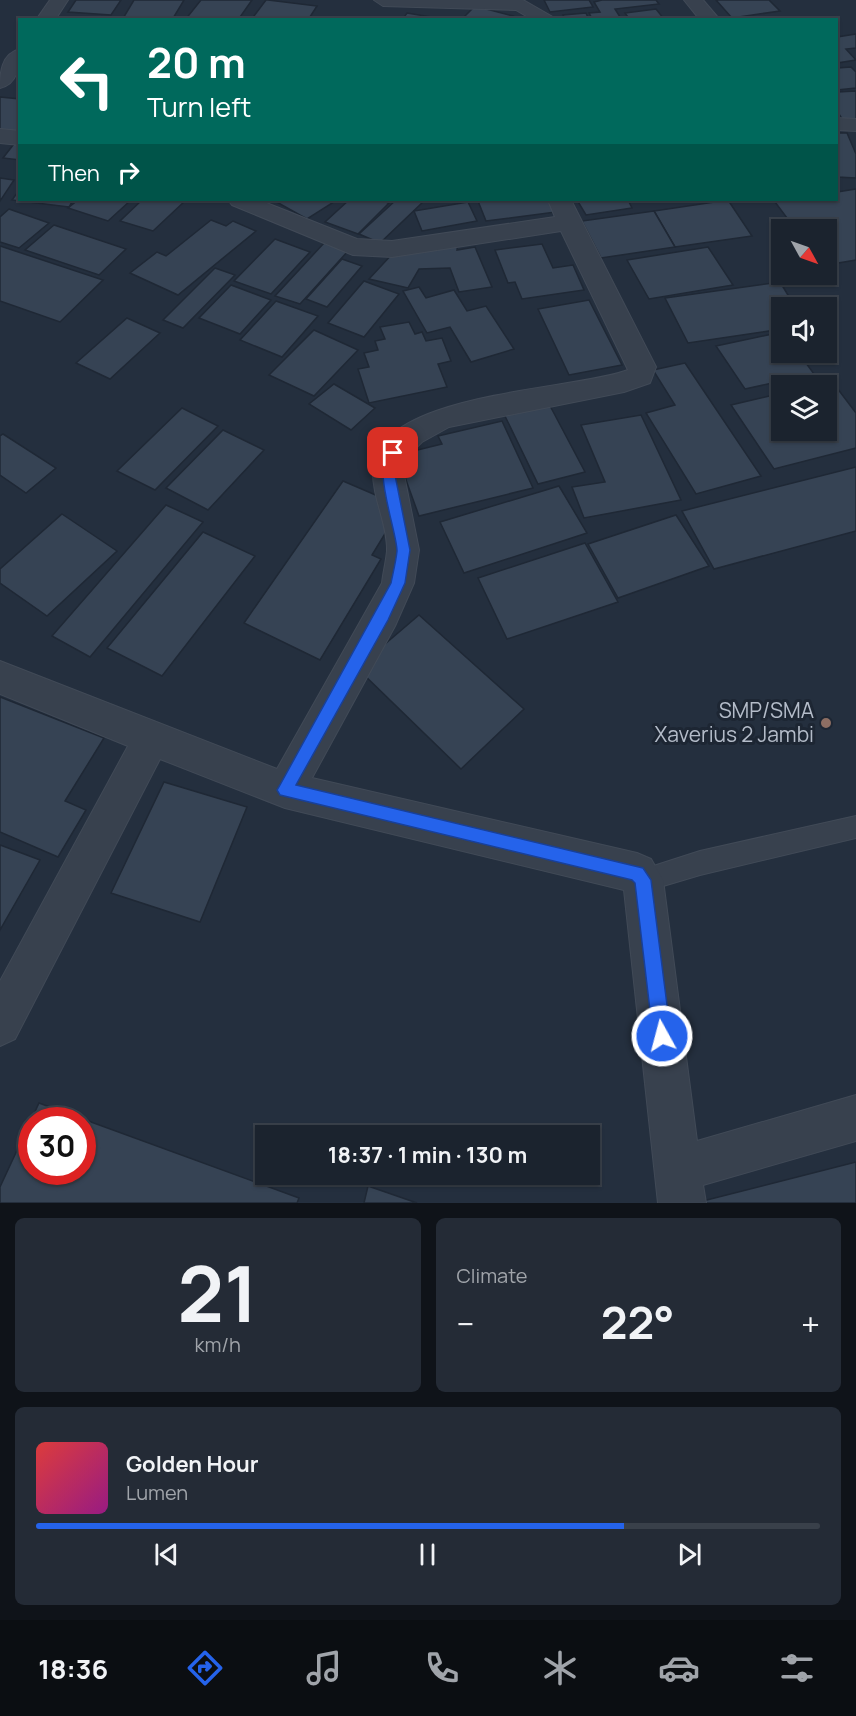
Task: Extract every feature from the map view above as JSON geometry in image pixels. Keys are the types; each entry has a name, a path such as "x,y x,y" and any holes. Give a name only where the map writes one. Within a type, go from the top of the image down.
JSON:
{"street":[{"path":"46,18 59,0"},
{"path":"383,0 520,5 545,18"},
{"path":"693,0 709,18"},
{"path":"0,82 18,58"},
{"path":"838,124 856,125"},
{"path":"0,136 18,138"},
{"path":"242,201 353,247 392,249 564,211 642,367 640,376 624,382 442,418 412,434 393,453 388,470 403,550 398,583 383,615 285,790"},
{"path":"0,677 25,689 285,790 637,873 643,880 680,1186 856,1118"},
{"path":"0,1024 152,738"}],"lane":[{"path":"643,880 856,827"}],"building":[{"path":"76,0 121,0 111,15 68,12"},
{"path":"134,0 184,0 173,18 123,18"},
{"path":"201,0 252,0 239,18 187,18"},
{"path":"266,0 317,6 309,18 252,18"},
{"path":"544,0 589,0 593,7 550,12"},
{"path":"656,0 659,4 615,9 621,18 592,18 589,13 600,12 594,2"},
{"path":"716,0 769,0 780,11 732,18"},
{"path":"475,6 513,16 511,18 463,18"},
{"path":"656,9 663,18 629,18 625,13"},
{"path":"407,13 437,18 403,18"},
{"path":"586,13 588,18 564,18 563,15"},
{"path":"856,34 856,48 846,49 856,60 838,63 838,37"},
{"path":"851,67 856,72 856,88 838,90 838,68"},
{"path":"856,91 856,121 844,122 838,113 838,92"},
{"path":"0,97 18,99 18,135 0,133"},
{"path":"838,133 847,133 856,154 856,178 838,177"},
{"path":"17,140 18,140 18,160 3,158"},
{"path":"0,178 14,180 0,201"},
{"path":"856,189 856,260 837,263 837,219 788,219 775,202 806,201 838,201 838,192"},
{"path":"18,192 18,201 12,200"},
{"path":"20,201 72,201 69,207"},
{"path":"77,201 130,201 108,221 68,208"},
{"path":"141,201 185,201 153,231 120,221"},
{"path":"275,201 335,201 307,219"},
{"path":"348,201 389,203 358,234 325,222"},
{"path":"395,201 424,201 380,243 359,234"},
{"path":"478,201 550,201 556,212 486,221"},
{"path":"578,201 628,201 632,208 586,215"},
{"path":"729,201 752,236 675,247 654,211"},
{"path":"468,202 477,221 422,231 414,211"},
{"path":"9,209 49,223 19,248 0,242 0,217"},
{"path":"654,211 675,247 601,258 582,221"},
{"path":"211,220 226,226 233,221 256,231 178,295 130,273 157,252 166,256"},
{"path":"54,225 126,249 99,275 25,250"},
{"path":"275,239 310,252 271,294 234,281"},
{"path":"458,242 457,250 475,247 492,287 459,292 450,268 419,269 408,288 369,279 395,251"},
{"path":"324,243 348,251 300,304 275,296"},
{"path":"542,244 553,268 573,265 584,290 522,299 515,282 508,283 495,250"},
{"path":"0,246 103,280 60,322 0,301"},
{"path":"708,247 733,285 649,299 627,260"},
{"path":"342,259 362,266 327,307 306,299"},
{"path":"215,268 235,275 183,328 163,320"},
{"path":"364,281 399,294 364,337 328,323"},
{"path":"771,283 782,285 789,297 771,297 771,331 688,343 665,298"},
{"path":"231,285 271,300 240,334 199,318"},
{"path":"419,287 426,298 454,290 467,311 486,306 514,349 471,362 450,327 427,333 403,291"},
{"path":"589,300 622,365 569,375 538,309"},
{"path":"276,301 318,316 282,357 240,340"},
{"path":"127,318 160,333 110,379 76,363"},
{"path":"409,322 415,334 422,332 426,341 442,338 451,361 438,364 447,387 369,403 358,369 369,367 364,353 378,350 375,341 385,339 380,327"},
{"path":"314,330 358,350 314,396 269,375"},
{"path":"771,334 771,363 806,363 814,374 771,375 771,383 745,389 716,346"},
{"path":"685,363 761,476 696,494 646,413 675,405 653,370"},
{"path":"334,384 375,408 351,430 309,404"},
{"path":"837,388 856,413 856,448 774,469 731,405 771,396 771,441 837,441"},
{"path":"548,402 585,472 538,484 503,412"},
{"path":"182,408 218,426 155,490 117,471"},
{"path":"641,415 681,500 584,518 572,487 605,482 581,425"},
{"path":"502,421 533,488 419,516 397,455 442,444 438,436"},
{"path":"223,430 264,450 208,510 166,488"},
{"path":"3,434 56,468 26,493 0,475 0,436"},
{"path":"856,467 856,531 714,569 682,511"},
{"path":"343,481 392,502 394,519 372,555 381,559 320,660 244,623"},
{"path":"559,486 587,533 464,573 440,522"},
{"path":"166,505 203,522 90,657 52,636"},
{"path":"62,514 117,551 47,616 0,583 0,569"},
{"path":"676,515 709,566 618,598 588,544"},
{"path":"203,532 255,556 162,676 107,648"},
{"path":"585,543 618,602 507,639 478,578"},
{"path":"419,615 524,709 461,769 357,668"},
{"path":"0,697 104,738 65,801 86,810 58,857 0,832"},
{"path":"164,782 247,807 200,922 111,893"},
{"path":"0,845 40,860 0,930"},
{"path":"39,1103 50,1107 37,1107"},
{"path":"96,1124 255,1182 255,1185 263,1185 299,1198 297,1203 0,1203 0,1187 18,1148 18,1185 96,1185"},
{"path":"856,1162 856,1203 695,1203"},
{"path":"368,1186 417,1203 364,1203"}],"place":[{"name":"SMP/SMA Xaverius 2 Jambi","path":"826,723"}],"route":[{"path":"393,453 388,470 403,550 398,583 383,615 285,790 637,873 643,880 662,1036"}]}
